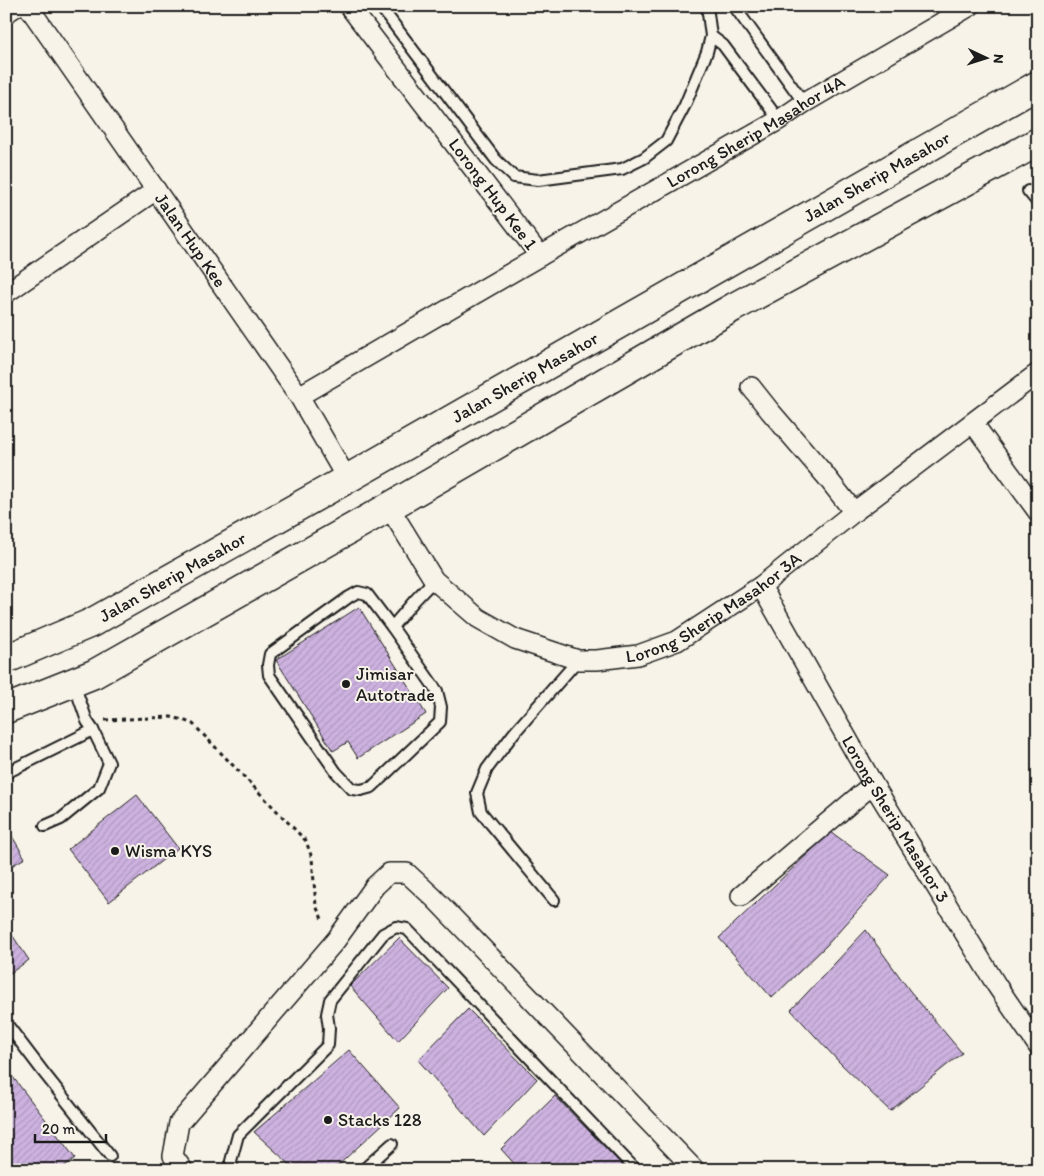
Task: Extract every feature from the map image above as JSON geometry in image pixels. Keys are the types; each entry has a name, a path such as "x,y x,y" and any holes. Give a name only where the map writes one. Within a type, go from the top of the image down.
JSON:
{"main road":[{"name":"Jalan Sherip Masahor","path":"6,659 91,623 1038,85"},
{"path":"6,709 94,674 389,507 734,307 1038,142"}],"street":[{"path":"6,13 16,6"},
{"name":"Jalan Hup Kee","path":"28,6 299,396 347,479"},
{"name":"Lorong Hup Kee 1","path":"299,396 540,256 349,6"},
{"name":"Lorong Sherip Masahor 4A","path":"540,256 779,120 804,103 970,6"},
{"path":"6,293 156,190"},
{"name":"Lorong Sherip Masahor 3A","path":"389,507 434,580 478,618 514,639 578,660 597,660 638,655 676,641 761,586 854,512 1038,374"},
{"path":"751,387 854,512"},
{"path":"973,423 1038,512"},
{"name":"Lorong Sherip Masahor 3","path":"761,586 873,784 997,986 1038,1046"},
{"path":"741,896 873,784"},
{"path":"182,1170 173,1156 178,1123 336,940 375,886 389,873 407,872 695,1170"}],"lane":[{"path":"380,6 496,160 514,177 538,180 622,169 644,158 666,141 685,105 707,52 710,36 707,6"},
{"path":"734,6 804,103"},
{"path":"710,36 723,45 779,120"},
{"path":"1028,192 1038,203"},
{"path":"392,627 434,580"},
{"path":"358,592 367,594 392,627 437,691 441,707 440,722 372,787 361,790 352,789 336,772 269,675 268,664 270,654 358,592"},
{"path":"554,900 481,812 476,793 487,769 514,734 578,660"},
{"path":"45,826 61,819 100,788 109,763 87,721 73,683"},
{"path":"6,773 93,730"},
{"path":"233,1170 231,1161 238,1135 328,1045 329,1028 327,1014 330,1000 383,934 396,927 407,929 636,1170"},
{"path":"6,1023 110,1156"},
{"path":"363,1170 392,1144"}],"path":[{"path":"87,721 171,717 193,724 306,841 312,858 316,906 324,924 336,940"}],"building":[{"path":"359,607 426,714 358,758 348,742 333,751 276,660"},
{"path":"137,795 178,848 109,902 68,849"},
{"path":"6,826 25,858 6,869"},
{"path":"831,832 890,875 826,946 772,998 719,938"},
{"path":"6,926 29,960 6,976"},
{"path":"866,930 910,991 962,1053 890,1111 839,1062 791,1010"},
{"path":"399,938 448,988 398,1041 350,986"},
{"name":"Stacks 128","path":"468,1009 537,1079 484,1136 418,1060"},
{"name":"Stacks 128","path":"349,1050 400,1108 333,1170 296,1170 254,1132"},
{"path":"6,1068 75,1158 60,1170 6,1170"},
{"path":"555,1096 624,1167 620,1170 520,1170 501,1149"}],"place":[{"name":"Jimisar Autotrade","path":"346,684"},
{"name":"Wisma KYS","path":"115,851"},
{"name":"Stacks 128","path":"328,1120"}]}
